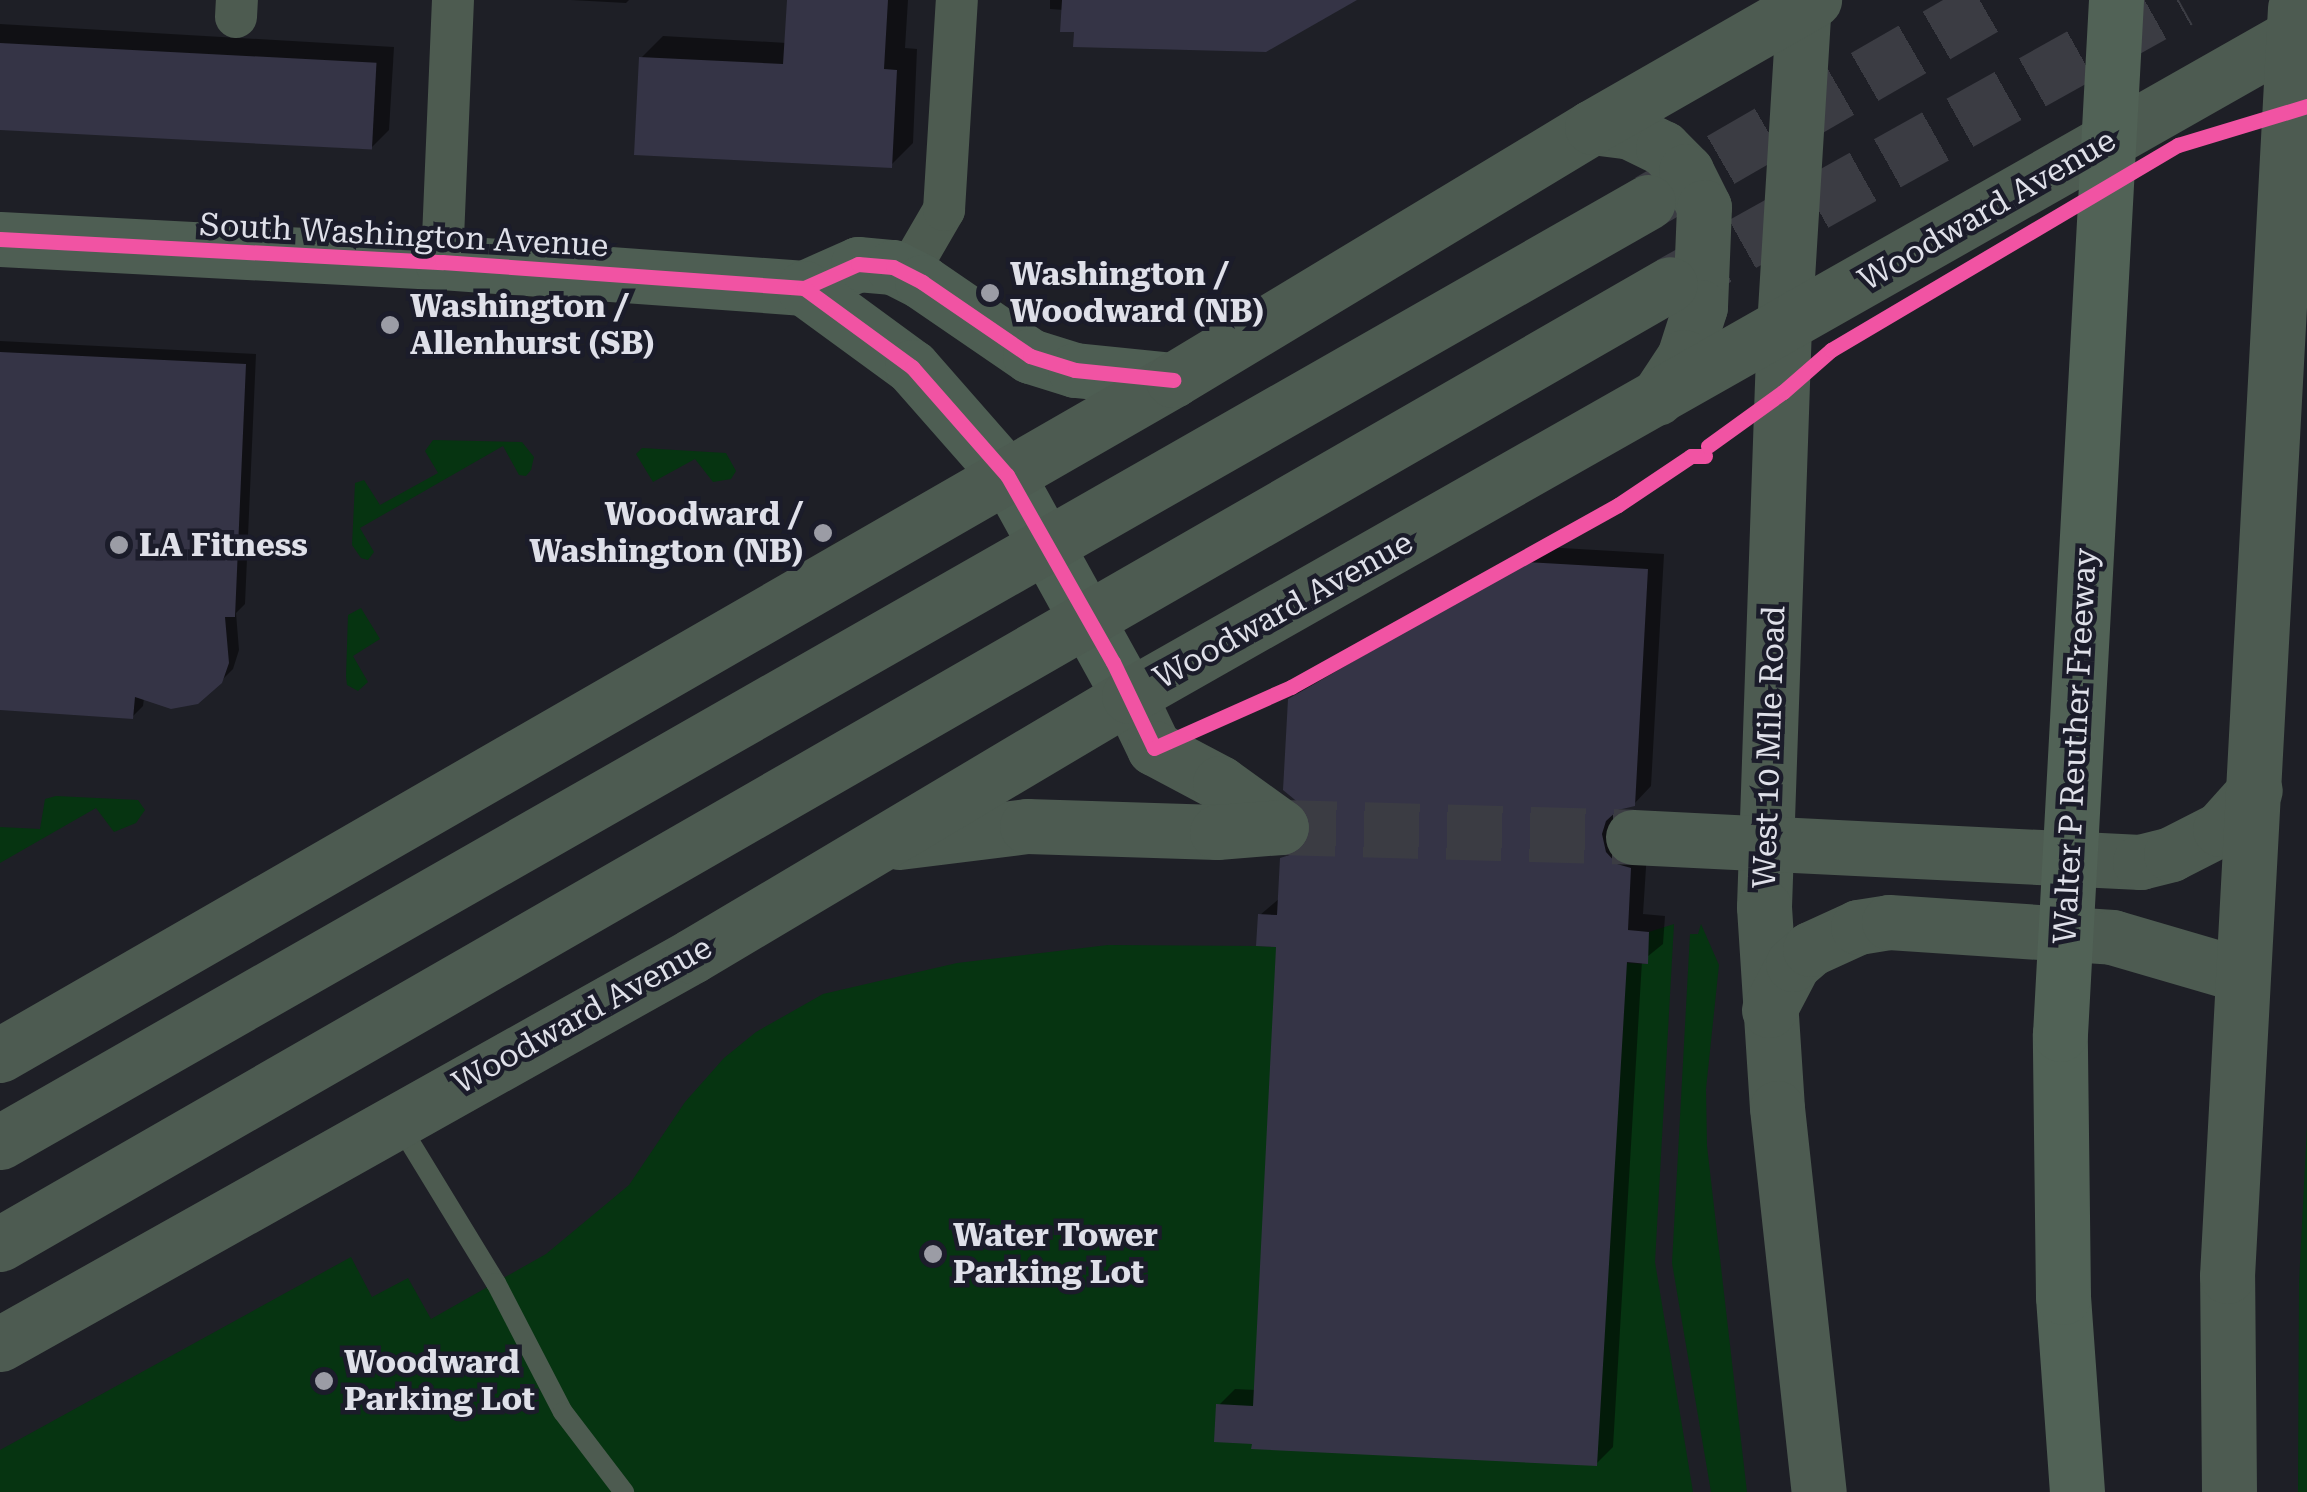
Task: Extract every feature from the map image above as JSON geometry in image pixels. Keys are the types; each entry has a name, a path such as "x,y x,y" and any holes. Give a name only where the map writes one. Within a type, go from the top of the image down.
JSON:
{"highway":[{"name":"Walter P Reuther Freeway","path":"2077,1492 2063,1297 2060,1034 2116,0"}],"main road":[{"path":"0,1055 1016,491 1173,380 1807,2"},
{"name":"West 10 Mile Road","path":"1807,2 1784,325 1766,844 1769,1010 1818,1492"},
{"path":"2229,1492 2228,1276 2242,975 2299,21"},
{"name":"Woodward Avenue","path":"0,1344 692,956 876,845 1121,679 1657,398 2185,96 2299,21"},
{"path":"1592,127 1630,132 1662,148 1686,171 1704,206 1705,280 1700,306 1684,357 1657,398"},
{"path":"0,1142 1648,202"},
{"name":"South Washington Avenue","path":"0,240 442,262 804,288 858,264 908,272 1030,356 1076,370 1173,380"},
{"path":"0,1244 1670,284"},
{"path":"804,288 912,367 1016,491 1121,679 1154,748 1220,782 1282,826 1217,832 1028,826 876,845"},
{"path":"1633,837 2140,862 2171,854 2220,829 2254,790"},
{"path":"1769,1010 1793,964 1827,939 1858,927 1889,922 2088,935 2242,975"}],"street":[{"path":"442,262 454,0"},
{"path":"908,272 944,210 957,0"}],"lane":[{"path":"396,1119 496,1283 563,1412 624,1492"}],"green space":[{"path":"433,440 522,442 534,457 531,470 526,476 519,475 503,446 360,528 374,552 368,560 361,558 352,545 355,483 364,480 380,505 438,473 425,451"},
{"path":"642,448 726,453 736,471 731,479 713,482 695,459 653,482 636,454"},
{"path":"361,608 380,639 353,656 368,682 358,691 347,685 348,615"},
{"path":"56,796 138,800 145,810 136,823 114,832 96,808 0,863 0,827 40,829 45,799"},
{"path":"1674,924 1655,1262 1693,1492 0,1492 0,1450 351,1257 372,1297 408,1278 431,1319 546,1254 629,1185 685,1102 724,1058 756,1032 823,994 957,963 1108,945 1256,946 1647,964 1649,932"},
{"path":"1701,924 1719,965 1706,1089 1707,1146 1747,1492 1711,1492 1672,1263 1690,934 1698,934"},
{"path":"2307,1126 2307,1492 2298,1492 2299,1283"}],"building":[{"path":"787,0 888,0 884,69 897,70 892,168 634,155 639,57 783,64"},
{"path":"1062,0 1357,0 1266,52 1073,47 1074,32 1060,32"},
{"path":"0,43 376,63 372,150 0,130"},
{"name":"LA Fitness","path":"0,352 246,364 235,617 225,617 229,663 222,683 198,704 171,709 135,697 133,719 0,710"},
{"path":"1526,562 1648,569 1635,806 1618,810 1606,821 1602,834 1606,852 1617,864 1631,868 1628,930 1649,932 1648,964 1627,962 1597,1466 1251,1449 1252,1444 1214,1442 1216,1404 1253,1406 1276,947 1256,946 1258,914 1277,915 1280,858 1299,852 1312,831 1306,809 1283,790 1288,699"}],"tunnel":[{"path":"1649,201 1997,0"},
{"path":"1670,284 2179,0"},
{"path":"1281,827 1633,837"}],"cycle path":[{"path":"1708,446 1783,392 1831,350 2178,145 2307,106"},
{"path":"0,239 442,262 804,288 858,264 893,267 922,282 1030,356 1075,370 1173,380"},
{"path":"804,288 912,367 1007,475 1113,662 1154,748 1291,687 1618,505 1691,456 1705,456"}],"place":[{"name":"Washington / Woodward (NB)","path":"990,293"},
{"name":"Washington / Allenhurst (SB)","path":"390,325"},
{"name":"Woodward / Washington (NB)","path":"823,533"},
{"name":"LA Fitness","path":"119,545"},
{"name":"Water Tower Parking Lot","path":"933,1254"},
{"name":"Woodward Parking Lot","path":"324,1381"}]}
